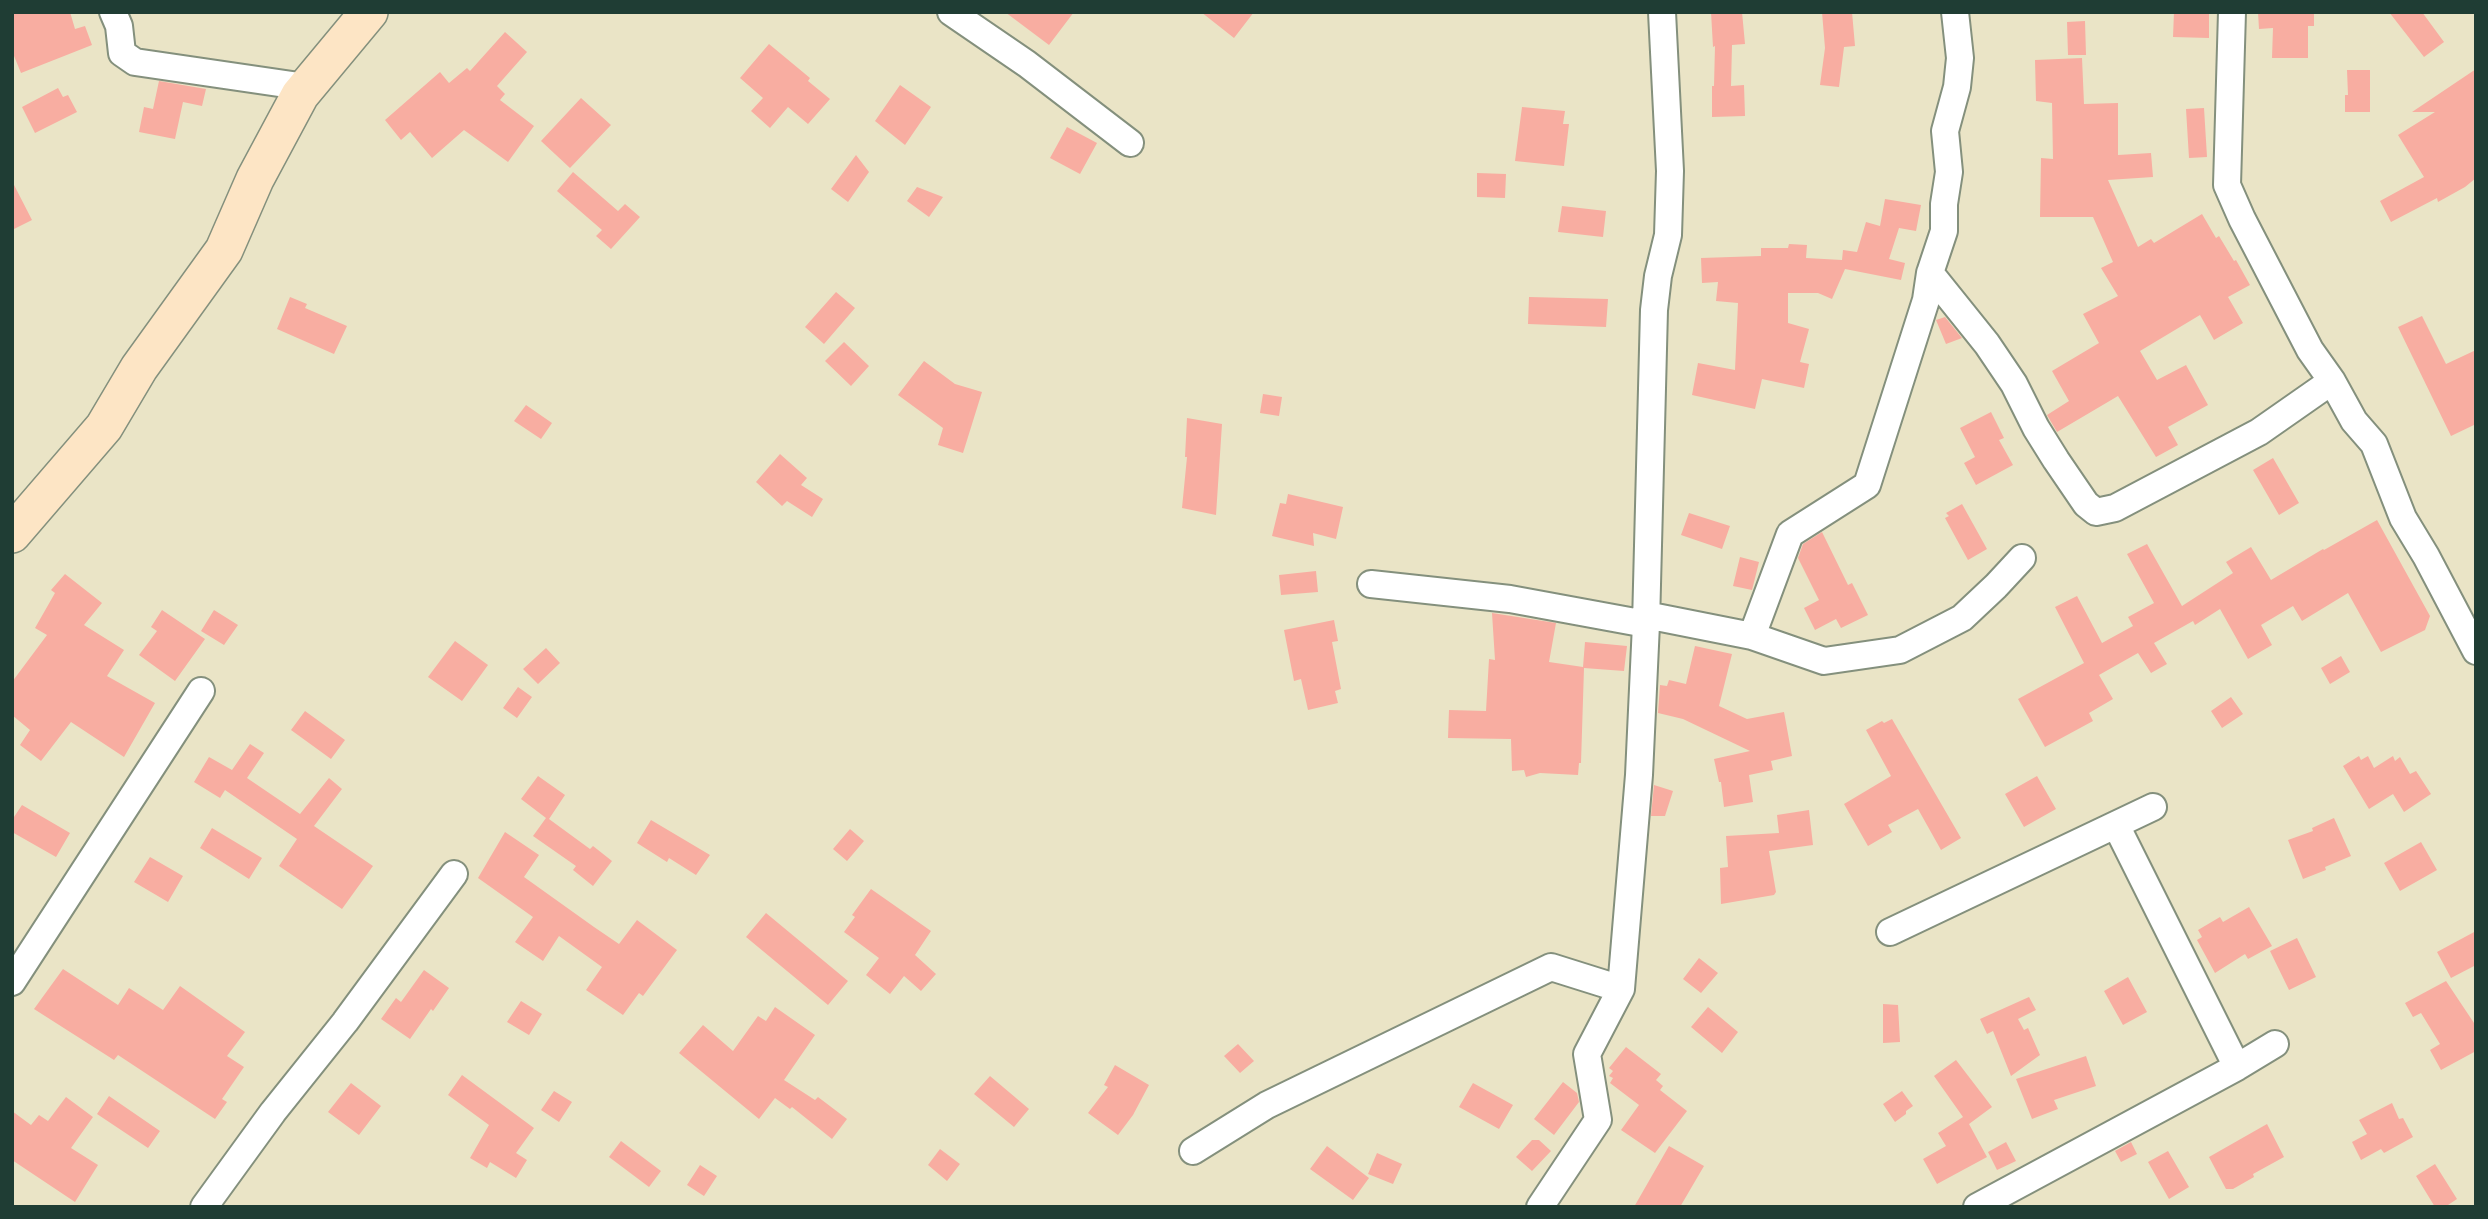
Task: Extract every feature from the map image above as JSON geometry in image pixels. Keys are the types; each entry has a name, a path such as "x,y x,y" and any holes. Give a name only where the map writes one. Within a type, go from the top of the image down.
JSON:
{"street":[{"path":"113,12 119,26 122,53 135,62 306,87"},
{"path":"12,534 104,427 139,368 224,250 255,178 306,87 369,12"},
{"path":"951,12 1027,64 1130,144"},
{"path":"1540,1207 1598,1120 1587,1054 1621,989 1639,775 1654,310 1658,276 1668,236 1670,171 1662,12"},
{"path":"1752,636 1790,534 1867,485 1926,300 1930,273 1944,231 1944,204 1949,172 1945,131 1957,87 1960,58 1955,12"},
{"path":"2232,12 2227,185 2310,350 2332,381 2354,421 2374,444 2403,518 2476,651"},
{"path":"1930,273 1987,344 2014,384 2056,460 2086,504 2096,512 2115,508 2259,432 2332,381"},
{"path":"1370,584 1510,599 1752,636 1825,661 1899,650 1962,618 2022,558"},
{"path":"12,982 201,691"},
{"path":"1890,932 2153,807"},
{"path":"2116,825 2237,1067"},
{"path":"204,1207 454,874"},
{"path":"1193,1151 1267,1105 1551,967 1621,989"},
{"path":"1977,1207 2275,1044"}],"building":[{"path":"12,12 70,12 75,29 85,26 92,45 21,73 12,51"},
{"path":"1005,12 1074,12 1049,45"},
{"path":"1201,12 1254,12 1234,38"},
{"path":"1711,12 1742,12 1745,44 1732,45 1731,86 1744,85 1745,116 1712,117 1715,46 1713,47"},
{"path":"1822,12 1852,12 1855,46 1844,47 1839,87 1820,85 1825,48"},
{"path":"2174,12 2209,12 2209,38 2173,37"},
{"path":"2258,12 2314,12 2314,26 2308,26 2308,58 2272,58 2273,28 2259,29"},
{"path":"2389,12 2422,12 2444,42 2424,57"},
{"path":"2085,21 2086,55 2068,55 2067,22"},
{"path":"505,32 527,52 497,86 505,94 500,100 534,126 508,162 464,130 432,158 410,132 401,140 385,120 440,72 449,83 467,68 470,71"},
{"path":"769,44 810,78 808,81 830,99 808,124 788,107 770,128 751,111 763,98 740,78"},
{"path":"2082,58 2084,104 2118,103 2118,155 2151,153 2153,177 2108,180 2138,247 2151,239 2154,243 2202,214 2216,238 2219,236 2234,261 2236,260 2250,285 2228,297 2243,323 2214,340 2200,315 2140,351 2157,380 2186,365 2208,405 2168,427 2178,445 2156,457 2118,396 2057,432 2047,415 2069,401 2052,371 2099,343 2083,314 2118,296 2101,268 2113,262 2093,217 2040,217 2041,158 2053,159 2052,103 2036,101 2035,60"},
{"path":"2476,69 2476,178 2438,202 2437,198 2391,222 2380,201 2424,177 2398,135 2435,112 2412,112"},
{"path":"2347,70 2370,70 2370,112 2345,112 2345,95 2348,95"},
{"path":"159,81 206,89 202,106 183,102 175,139 139,132 144,107 153,109"},
{"path":"900,85 931,107 905,145 875,121"},
{"path":"58,88 63,97 68,95 77,112 35,133 22,107"},
{"path":"581,98 611,125 570,168 541,141"},
{"path":"1522,107 1565,111 1563,124 1569,124 1564,166 1515,161"},
{"path":"2204,108 2207,157 2189,158 2186,109"},
{"path":"1067,127 1097,143 1080,174 1050,158"},
{"path":"856,155 869,172 848,202 831,189"},
{"path":"573,172 618,211 625,204 640,217 611,249 596,236 602,230 557,191"},
{"path":"1477,173 1506,174 1505,198 1477,197"},
{"path":"12,181 32,220 12,230"},
{"path":"917,187 943,197 929,217 907,201"},
{"path":"1885,199 1921,205 1916,231 1899,228 1889,259 1905,263 1901,280 1845,269 1832,299 1818,293 1788,293 1788,323 1809,329 1800,362 1809,364 1804,388 1762,379 1755,409 1692,395 1698,363 1735,370 1738,303 1716,301 1718,282 1702,283 1701,258 1761,256 1761,248 1788,248 1789,244 1807,245 1806,258 1842,260 1843,250 1857,252 1866,222 1880,226"},
{"path":"1562,206 1606,211 1603,237 1558,232"},
{"path":"836,292 855,308 824,344 805,327"},
{"path":"290,297 307,304 305,308 347,326 334,354 277,329"},
{"path":"1529,297 1608,299 1606,327 1528,324"},
{"path":"2422,316 2446,364 2476,350 2476,424 2451,436 2398,327"},
{"path":"1945,317 1962,338 1946,344 1936,320"},
{"path":"844,342 869,366 851,386 825,361"},
{"path":"924,361 955,384 982,392 963,453 938,445 943,428 898,395"},
{"path":"1263,394 1282,397 1279,416 1260,413"},
{"path":"526,405 552,423 541,439 514,421"},
{"path":"1991,412 2004,438 1999,440 2013,465 1976,485 1964,463 1975,457 1960,428"},
{"path":"1187,418 1222,424 1216,515 1182,508 1187,457"},
{"path":"780,454 807,478 801,485 823,499 812,517 787,501 782,506 756,482"},
{"path":"2273,458 2299,503 2279,515 2253,470"},
{"path":"1288,494 1343,507 1336,539 1313,533 1314,546 1272,536 1280,503 1286,504"},
{"path":"1962,504 1987,549 1968,560 1945,518 1949,516 1946,513"},
{"path":"1689,513 1730,526 1722,549 1681,535"},
{"path":"2377,520 2430,616 2425,630 2381,652 2348,593 2302,621 2293,606 2261,625 2272,645 2248,659 2220,609 2195,625 2193,621 2154,643 2167,664 2151,673 2138,653 2099,675 2113,699 2089,713 2093,721 2045,747 2018,699 2084,663 2055,607 2077,596 2102,643 2133,626 2128,617 2154,603 2127,554 2147,544 2182,606 2233,573 2226,562 2251,547 2271,580"},
{"path":"1822,532 1848,585 1852,583 1868,615 1841,628 1836,619 1815,630 1804,608 1819,600 1798,558 1803,544"},
{"path":"1740,557 1759,562 1752,590 1733,586"},
{"path":"1316,571 1318,592 1281,595 1279,575"},
{"path":"65,574 102,603 84,625 124,650 107,676 155,703 124,757 71,722 41,761 20,745 30,730 12,715 12,682 47,635 35,628 55,593 51,590"},
{"path":"162,610 205,639 175,681 139,655 157,631 151,627"},
{"path":"214,610 238,625 224,645 201,631"},
{"path":"1492,613 1556,623 1549,662 1583,667 1585,642 1627,646 1624,671 1584,668 1581,763 1578,775 1540,773 1526,777 1524,770 1512,771 1511,739 1448,738 1449,710 1486,711 1489,659 1495,660"},
{"path":"1334,620 1338,641 1332,642 1341,689 1335,691 1338,703 1308,710 1301,679 1294,681 1284,630"},
{"path":"455,641 488,665 462,701 428,677"},
{"path":"1695,646 1732,654 1719,706 1747,719 1784,712 1792,756 1771,761 1773,770 1749,775 1753,802 1724,807 1721,782 1714,759 1750,751 1683,719 1658,713 1660,685 1667,686 1669,680 1686,684"},
{"path":"546,648 560,663 538,684 523,669"},
{"path":"2341,656 2350,672 2330,684 2321,668"},
{"path":"518,687 532,697 517,718 503,708"},
{"path":"2231,697 2243,714 2222,728 2211,711"},
{"path":"305,711 345,740 331,759 291,730"},
{"path":"1892,719 1961,838 1941,850 1918,809 1888,825 1892,832 1868,846 1844,804 1891,776 1866,730"},
{"path":"250,744 264,753 247,778 300,814 329,778 342,789 314,826 373,866 342,909 279,866 297,839 225,790 220,798 194,782 209,757 232,770"},
{"path":"2359,756 2361,760 2368,756 2374,768 2393,756 2395,761 2400,757 2410,774 2416,771 2431,794 2404,812 2393,794 2369,809 2343,766"},
{"path":"538,776 565,795 549,819 590,849 593,846 612,861 593,886 573,870 576,866 533,836 546,818 521,799"},
{"path":"2037,776 2056,809 2024,827 2005,794"},
{"path":"1654,785 1673,791 1665,816 1651,816"},
{"path":"22,805 70,833 56,857 12,832 12,820"},
{"path":"1809,810 1813,845 1769,851 1776,892 1774,895 1721,904 1720,868 1728,867 1726,836 1779,833 1777,815"},
{"path":"2334,818 2351,856 2303,879 2288,840 2313,831 2312,828"},
{"path":"651,820 710,855 696,875 669,858 667,862 637,843"},
{"path":"212,828 262,858 249,879 200,848"},
{"path":"850,829 864,841 847,861 833,849"},
{"path":"505,832 539,855 524,877 594,927 619,944 637,920 677,950 643,996 639,993 623,1015 586,990 602,967 559,936 543,961 515,942 533,917 478,878"},
{"path":"2421,842 2437,870 2400,891 2384,863"},
{"path":"150,857 183,876 168,902 134,882"},
{"path":"871,889 931,931 915,955 936,974 921,991 904,976 890,994 866,975 879,958 844,932 855,917 852,915"},
{"path":"2249,907 2272,946 2248,959 2245,954 2215,973 2197,940 2202,937 2198,930 2220,917 2223,922"},
{"path":"766,913 848,981 828,1005 746,937"},
{"path":"2476,931 2476,965 2451,978 2437,952"},
{"path":"2297,938 2316,977 2289,990 2270,951"},
{"path":"1699,958 1718,973 1701,993 1683,979"},
{"path":"63,969 118,1005 129,988 163,1010 180,986 245,1032 227,1056 244,1067 222,1099 227,1102 215,1119 118,1055 114,1060 34,1009"},
{"path":"424,970 449,988 410,1039 381,1019 396,998 401,1002"},
{"path":"2128,977 2147,1012 2123,1025 2104,991"},
{"path":"2446,981 2476,1026 2476,1051 2441,1070 2430,1050 2440,1044 2421,1013 2413,1017 2405,1003"},
{"path":"2029,997 2036,1010 2018,1019 2024,1030 2028,1028 2040,1055 2011,1076 1993,1031 1987,1034 1980,1019"},
{"path":"521,1001 542,1014 529,1035 507,1022"},
{"path":"1883,1004 1898,1005 1900,1042 1883,1043"},
{"path":"775,1007 815,1035 784,1080 815,1100 818,1097 847,1119 832,1139 792,1107 790,1109 775,1098 759,1119 679,1053 703,1025 733,1051 758,1016 766,1021"},
{"path":"1708,1007 1738,1032 1722,1053 1691,1027"},
{"path":"1238,1044 1254,1061 1240,1073 1224,1056"},
{"path":"1626,1047 1661,1074 1656,1080 1663,1086 1660,1090 1687,1111 1655,1153 1621,1130 1639,1105 1610,1083 1613,1078 1609,1076 1613,1071 1609,1068"},
{"path":"2086,1056 2096,1086 2054,1100 2058,1109 2032,1119 2016,1079"},
{"path":"1956,1060 1992,1107 1969,1124 1987,1157 1937,1184 1923,1159 1946,1146 1938,1133 1963,1117 1934,1076"},
{"path":"1115,1065 1149,1085 1133,1115 1118,1135 1088,1113 1108,1087 1104,1085"},
{"path":"462,1075 534,1128 516,1153 527,1160 516,1178 490,1162 487,1168 470,1158 489,1125 448,1095"},
{"path":"990,1076 1029,1109 1014,1127 974,1094"},
{"path":"1563,1082 1577,1093 1579,1102 1554,1135 1534,1119"},
{"path":"351,1083 381,1106 359,1135 328,1112"},
{"path":"1473,1083 1513,1105 1499,1129 1459,1107"},
{"path":"554,1091 572,1102 559,1122 541,1110"},
{"path":"1902,1091 1913,1106 1895,1122 1883,1104"},
{"path":"109,1096 160,1131 148,1148 97,1114"},
{"path":"66,1097 93,1117 71,1148 98,1165 75,1202 12,1160 12,1111 31,1125 39,1115 48,1121"},
{"path":"2392,1103 2399,1119 2403,1118 2413,1137 2384,1153 2381,1149 2361,1160 2352,1142 2367,1134 2359,1120"},
{"path":"2267,1124 2284,1157 2233,1189 2226,1189 2209,1157"},
{"path":"1532,1140 1539,1140 1551,1151 1532,1171 1516,1157"},
{"path":"621,1141 661,1171 649,1187 609,1157"},
{"path":"2006,1142 2016,1161 1997,1170 1988,1152"},
{"path":"2131,1142 2137,1154 2121,1162 2115,1151"},
{"path":"1327,1146 1369,1178 1353,1200 1310,1169"},
{"path":"1669,1146 1704,1166 1680,1207 1634,1207"},
{"path":"940,1149 960,1164 947,1181 928,1165"},
{"path":"2168,1151 2189,1187 2169,1199 2148,1162"},
{"path":"1377,1153 1402,1164 1393,1184 1368,1174"},
{"path":"2435,1164 2457,1199 2445,1207 2435,1207 2416,1176"},
{"path":"700,1165 717,1176 704,1196 687,1185"}]}
